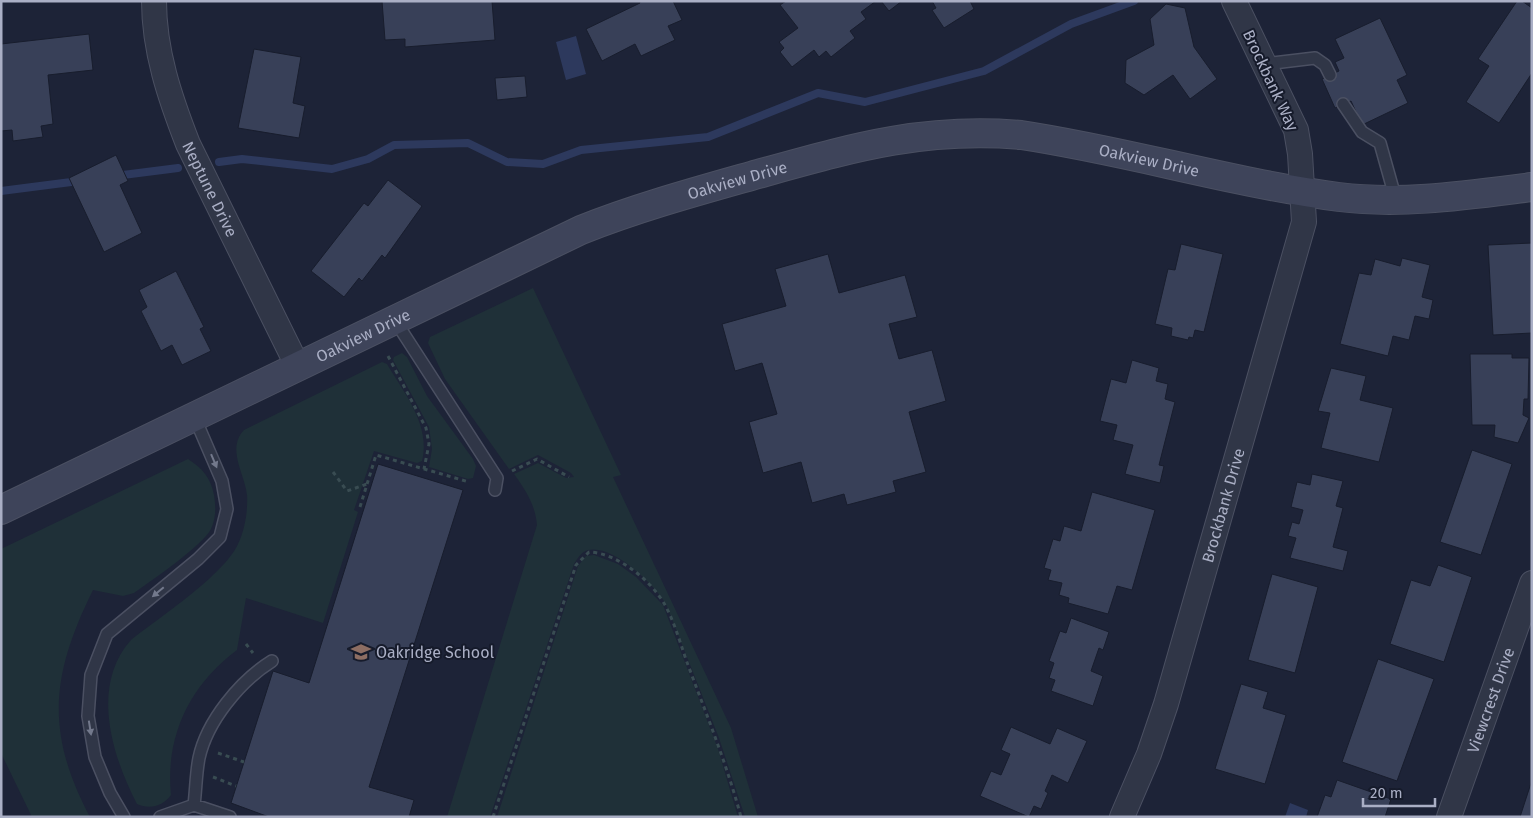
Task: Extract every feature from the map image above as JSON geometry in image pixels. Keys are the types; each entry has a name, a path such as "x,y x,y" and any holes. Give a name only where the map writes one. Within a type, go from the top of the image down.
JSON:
{"street":[{"name":"Neptune Drive","path":"154,1 157,38 164,75 174,110 193,153 298,367"},
{"name":"Brockbank Way","path":"1234,1 1296,130 1300,154 1302,191"},
{"name":"Oakview Drive","path":"1,510 551,243 613,217 837,152 909,137 984,132 1021,135 1339,197 1396,200 1461,196 1532,187"},
{"name":"Brockbank Drive","path":"1122,817 1149,754 1169,695 1304,222 1302,191"},
{"name":"Viewcrest Drive","path":"1448,817 1532,583"}],"lane":[{"path":"1265,64 1315,58 1326,65 1330,75"},
{"path":"1343,104 1362,132 1380,143 1396,200"},
{"path":"394,319 497,478 495,490"},
{"path":"124,817 110,793 95,757 88,716 91,675 107,634 198,559 220,536 227,509 222,481 194,416"},
{"path":"194,805 203,748 212,727 247,680 272,661"},
{"path":"160,817 194,805 230,817"}],"path":[{"path":"388,356 426,428 429,444 424,469"},
{"path":"360,507 376,455 469,482"},
{"path":"511,472 537,460 569,476"},
{"path":"333,472 347,491 367,483"},
{"path":"493,817 576,565 589,552 598,553 622,564 640,577 666,605 728,769 741,817"},
{"path":"203,748 244,762"},
{"path":"198,771 236,786"}],"shaded area":[{"path":"533,288 621,475 613,477 731,728 758,817 745,817 719,738 666,604 661,596 643,577 621,559 598,550 588,550 574,564 490,817 447,817 537,525 529,498 514,474 538,463 566,478 574,477 571,473 538,455 509,469 445,379 428,343 430,337"},
{"path":"402,353 407,357 427,396 473,459 476,466 473,478 468,479 429,467 432,449 429,427 393,360 394,357"},
{"path":"382,362 387,364 401,386 419,422 424,448 422,461 417,463 374,451 354,510 358,512 323,623 246,598 237,650 206,679 184,714 177,732 172,752 170,773 171,795 164,802 156,806 147,807 137,804 120,765 113,743 108,699 111,678 118,658 131,640 206,582 231,556 238,544 244,526 247,501 246,487 238,462 237,445 239,437 244,430"},
{"path":"188,459 205,474 213,489 215,512 211,529 187,554 134,593 123,596 93,590 68,649 59,704 60,730 75,786 90,817 32,817 1,753 1,549"},
{"path":"594,555 618,564 636,577 663,605 718,749 738,817 497,817 578,566 586,556"}],"water":[{"path":"576,36 586,74 566,80 556,42"},
{"path":"1290,803 1308,810 1306,817 1285,817"}],"building":[{"path":"382,1 492,1 495,40 405,47 405,39 385,40"},
{"path":"639,1 673,1 682,20 668,26 675,40 641,56 635,44 602,61 586,29 640,3"},
{"path":"786,1 876,1 861,12 866,19 850,31 855,38 831,57 826,51 819,57 814,50 792,67 780,52 784,48 779,42 798,28 780,5"},
{"path":"881,1 902,1 889,11"},
{"path":"932,1 970,1 974,9 944,28 932,10 936,8"},
{"path":"1517,1 1522,1 1532,8 1532,73 1499,123 1466,102 1489,66 1478,59"},
{"path":"1166,4 1185,8 1194,47 1217,79 1190,99 1173,75 1144,95 1125,83 1126,60 1154,45 1150,19"},
{"path":"1380,18 1407,75 1397,80 1408,103 1362,125 1351,101 1335,108 1322,79 1339,71 1335,62 1344,58 1335,39"},
{"path":"89,34 93,70 48,75 53,124 41,126 43,137 13,141 12,130 1,131 1,44"},
{"path":"254,49 301,57 293,103 305,106 299,138 238,128"},
{"path":"525,76 527,97 497,100 495,78"},
{"path":"116,155 128,181 120,185 142,233 104,252 69,178"},
{"path":"388,180 422,206 385,258 382,255 362,281 359,278 344,297 311,271 364,203 368,206"},
{"path":"1532,243 1532,333 1493,335 1488,245"},
{"path":"1181,244 1223,254 1204,332 1195,330 1193,338 1189,337 1188,340 1171,336 1172,328 1155,324 1168,269 1175,270"},
{"path":"828,254 839,293 905,275 917,317 889,324 899,359 932,350 946,401 909,412 926,472 893,481 896,492 847,505 844,494 812,503 801,462 763,473 749,422 777,414 762,363 735,371 722,324 786,306 775,269"},
{"path":"1402,258 1430,265 1422,297 1433,300 1429,319 1415,316 1409,340 1393,336 1388,356 1340,344 1359,273 1371,275 1375,259 1400,266"},
{"path":"176,271 204,327 200,329 211,351 182,365 172,345 161,351 141,311 147,307 139,290"},
{"path":"1470,354 1512,354 1512,358 1529,358 1528,399 1524,399 1523,415 1529,418 1518,443 1494,437 1495,425 1472,425"},
{"path":"1132,360 1159,368 1156,381 1168,384 1165,399 1175,402 1159,465 1164,466 1160,483 1125,474 1133,445 1113,440 1117,425 1100,421 1111,379 1126,383"},
{"path":"1331,368 1366,376 1360,400 1393,408 1379,462 1321,448 1330,413 1318,411"},
{"path":"1472,450 1512,464 1481,555 1440,542"},
{"path":"378,464 463,490 369,787 414,800 409,817 269,817 231,803 273,671 309,683"},
{"path":"1312,474 1343,481 1336,506 1343,508 1333,547 1348,551 1343,571 1290,558 1296,538 1288,536 1292,522 1299,524 1303,510 1291,507 1297,482 1310,485"},
{"path":"1092,492 1155,510 1132,590 1117,586 1108,614 1068,603 1069,598 1059,595 1062,583 1048,580 1051,570 1044,568 1053,539 1060,541 1064,526 1081,531"},
{"path":"1438,565 1472,577 1444,662 1390,644 1411,580 1430,586"},
{"path":"1272,574 1318,587 1295,673 1248,660"},
{"path":"1071,618 1109,632 1103,650 1099,648 1091,671 1103,676 1093,706 1051,691 1055,680 1049,678 1054,663 1049,661 1060,631 1066,633"},
{"path":"1378,659 1434,679 1397,781 1342,762"},
{"path":"1241,684 1268,692 1263,708 1286,715 1265,784 1215,769"},
{"path":"1011,727 1050,744 1057,728 1087,741 1068,783 1052,775 1045,791 1048,793 1041,809 1034,806 1029,817 980,796 991,771 1001,775 1010,754 1001,750"},
{"path":"1337,780 1391,799 1385,817 1317,817 1325,795 1331,797"},
{"path":"1532,780 1532,817 1520,817"}],"waterway":[{"path":"219,162 242,159 332,169 368,159 394,145 468,143 507,162 543,164 581,150 708,137 818,93 865,102 984,71 1071,24 1134,1"},
{"path":"115,176 178,168"},
{"path":"1,191 79,181"}],"place":[{"name":"Oakridge School","path":"361,652"}]}
